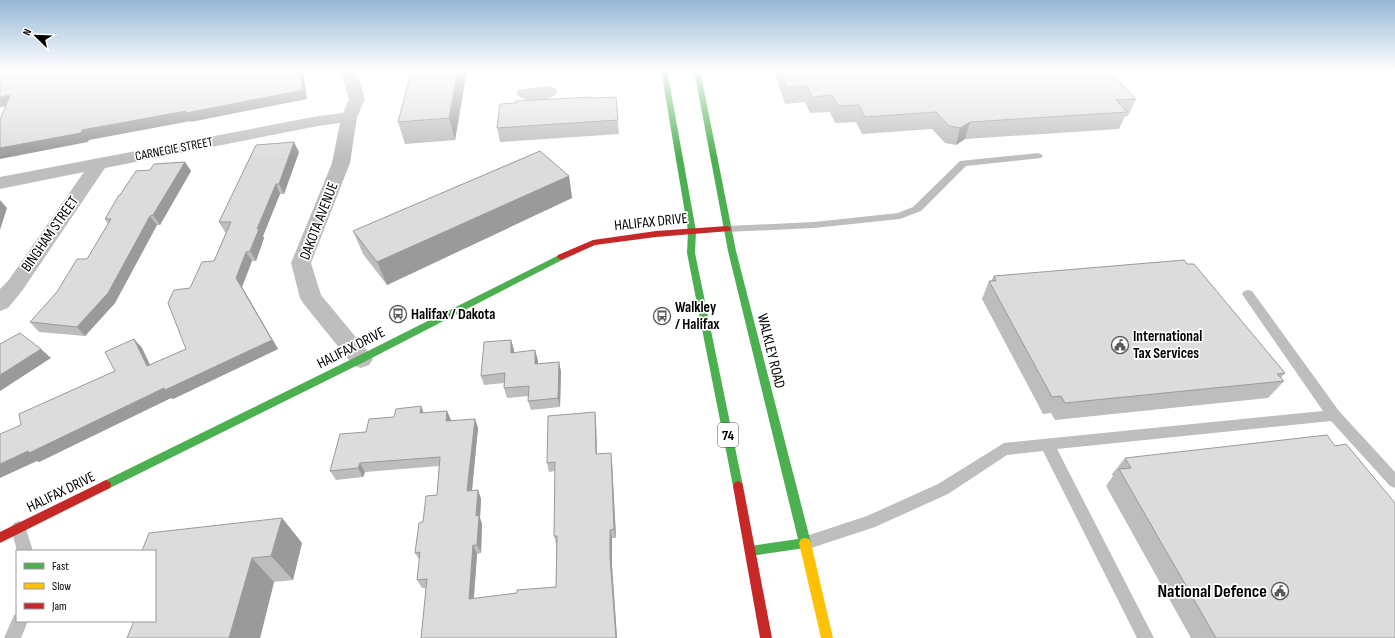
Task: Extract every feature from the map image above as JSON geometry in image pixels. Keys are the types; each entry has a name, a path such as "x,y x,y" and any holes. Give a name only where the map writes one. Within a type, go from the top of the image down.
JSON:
{"main road":[{"name":"74","path":"669,100 692,232 691,253 751,551 766,638"},
{"name":"WALKLEY ROAD","path":"703,100 724,206 727,229 827,638"},
{"name":"HALIFAX DRIVE","path":"0,538 361,358 546,263 593,243 656,234 727,229"},
{"path":"751,551 805,543"}],"street":[{"name":"DAKOTA AVENUE","path":"357,100 349,117 340,163 301,263 311,298 361,358"},
{"name":"CARNEGIE STREET","path":"0,184 318,121 349,117"},
{"name":"BINGHAM STREET","path":"0,303 15,286 99,164"}],"lane":[{"path":"727,229 814,225 900,216 917,209 963,163 1038,156"},
{"path":"1248,294 1334,415 1395,482"},
{"path":"805,543 870,522 943,489 1004,449 1048,446 1334,415"},
{"path":"1048,446 1146,638"},
{"path":"19,528 25,550"},
{"path":"12,638 20,622"}],"building":[{"path":"8,100 253,100 186,113 186,111 82,130 81,133 0,148 0,120"},
{"path":"404,100 452,100 449,118 398,122"},
{"path":"616,100 618,120 497,128 500,104 516,103 516,101"},
{"path":"835,100 1121,100 1116,100 1127,112 970,122 960,128 949,126 936,112 865,117 859,105 838,106"},
{"path":"294,142 279,184 276,184 257,229 259,229 250,251 246,252 236,278 272,340 165,390 164,388 29,453 28,451 0,464 0,434 21,425 19,414 115,371 105,352 134,339 147,366 186,349 168,303 174,290 190,288 202,262 214,261 231,222 219,222 256,145"},
{"path":"540,151 569,176 377,262 353,231"},
{"path":"185,162 153,215 150,216 108,293 77,327 30,322 57,292 77,259 87,259 111,219 105,219 119,195 136,171 150,170 154,164"},
{"name":"International Tax Services","path":"1184,260 1187,264 1194,264 1285,373 1277,374 1284,381 1065,403 1061,396 1052,397 989,281 996,281 994,276"},
{"path":"20,333 41,349 0,375 0,344"},
{"path":"511,340 511,353 535,350 535,364 559,362 558,398 528,401 529,386 504,388 505,373 481,376 484,342"},
{"path":"421,406 420,413 447,411 446,421 475,419 467,491 478,490 476,516 479,515 477,545 473,545 469,599 517,593 517,590 556,587 557,536 554,536 555,462 547,463 548,416 595,412 596,454 611,453 614,529 610,530 610,557 616,638 421,638 427,579 417,580 420,552 415,553 419,523 423,522 426,496 437,495 440,457 360,463 358,468 330,471 340,434 366,432 369,419 394,417 396,409"},
{"name":"National Defence","path":"1327,435 1335,446 1346,444 1395,503 1395,638 1216,638 1119,469 1131,468 1125,458"},
{"path":"282,518 271,556 252,558 229,638 127,638 134,622 156,622 156,550 142,550 149,533"}],"traffic: fast":[{"path":"669,100 692,231 691,253 738,486"},
{"path":"703,100 732,251 805,543"},
{"path":"106,485 361,359 561,257"},
{"path":"751,551 805,543"}],"traffic: slow":[{"path":"805,543 827,638"}],"traffic: jam":[{"path":"561,257 593,243 656,234 727,229"},
{"path":"0,538 106,485"},
{"path":"738,486 766,638"}],"place":[{"name":"Halifax / Dakota","path":"398,314"},
{"name":"Walkley / Halifax","path":"662,316"},
{"name":"International Tax Services","path":"1120,345"},
{"name":"National Defence","path":"1280,591"}]}
